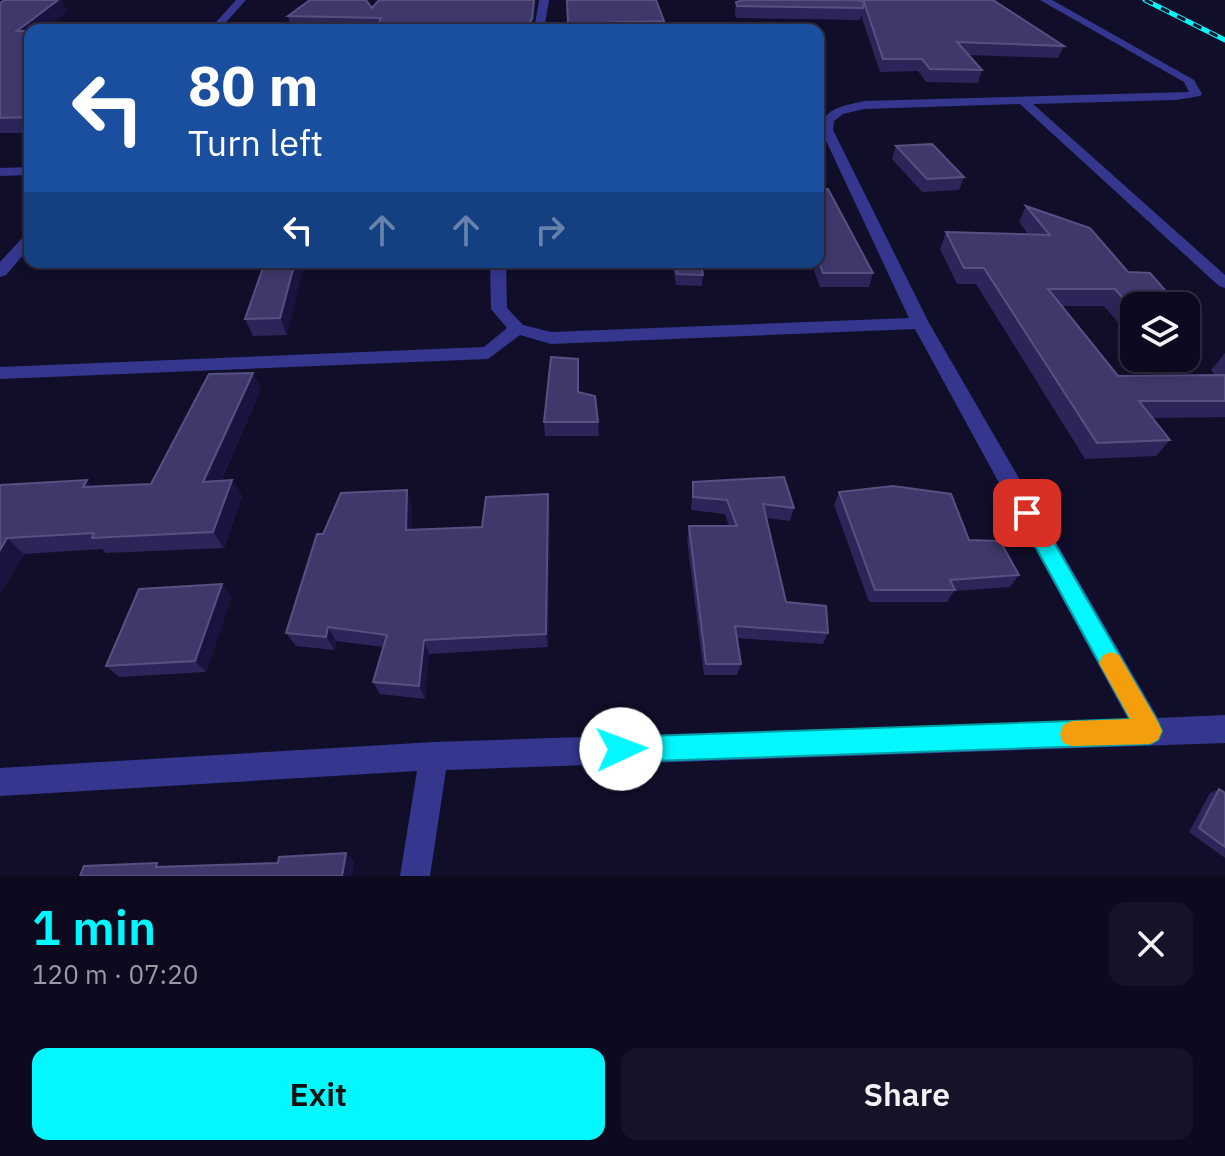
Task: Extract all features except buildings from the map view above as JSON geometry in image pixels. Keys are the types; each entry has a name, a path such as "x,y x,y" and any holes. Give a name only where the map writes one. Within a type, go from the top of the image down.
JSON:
{"street":[{"path":"219,24 241,0"},
{"path":"540,24 544,0"},
{"path":"1045,0 1188,80 1196,94 864,105 839,111 828,120 827,130 920,323 1150,731"},
{"path":"1024,102 1225,283"},
{"path":"0,172 24,171"},
{"path":"0,272 24,245"},
{"path":"498,268 499,309 517,329 551,338 920,323"},
{"path":"0,373 488,353 517,329"},
{"path":"0,782 434,756 1225,729"},
{"path":"415,876 434,756"}],"railway":[{"path":"1145,0 1225,40"}],"slow traffic":[{"path":"1072,734 1150,731 1111,663"}],"route":[{"path":"621,749 1150,731 1027,513"}]}
